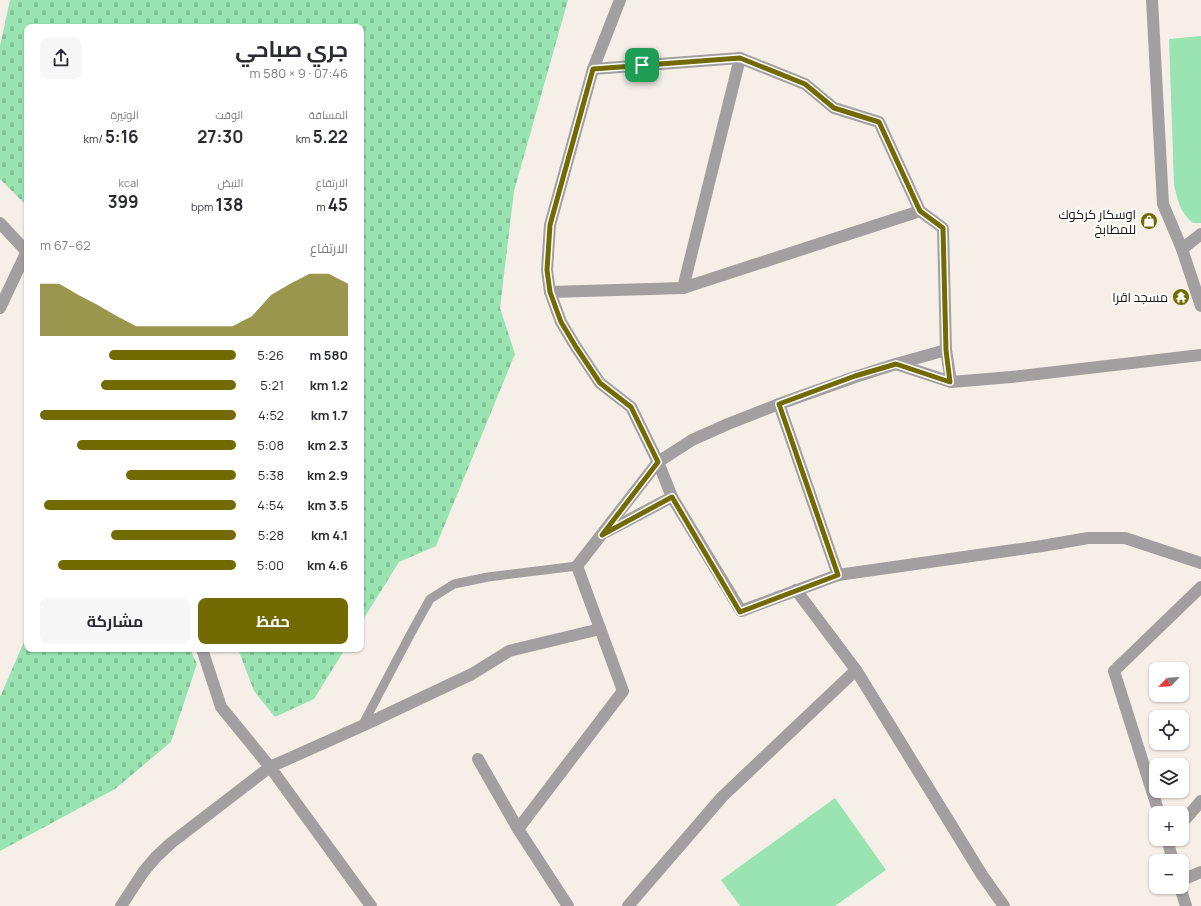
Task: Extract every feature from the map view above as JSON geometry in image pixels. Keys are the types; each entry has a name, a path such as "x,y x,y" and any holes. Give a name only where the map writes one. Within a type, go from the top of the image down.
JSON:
{"street":[{"path":"620,0 593,69 550,225 547,270 550,292 561,322 600,383 631,407 658,462 672,497 740,612 838,575 1088,538 1124,538 1201,563"},
{"path":"1152,0 1163,204 1182,249 1201,306"},
{"path":"593,69 740,58 805,84 834,108 879,122 920,211 943,228 946,350 950,382"},
{"path":"683,288 740,58"},
{"path":"550,292 683,288 920,211"},
{"path":"0,223 24,249"},
{"path":"1182,249 1201,234"},
{"path":"0,308 24,258"},
{"path":"518,829 623,691 577,566 658,462 692,440 779,404 855,376 946,350"},
{"path":"896,364 950,382 1011,377 1201,355"},
{"path":"779,404 838,575"},
{"path":"602,535 672,497"},
{"path":"1157,806 1114,671 1201,586"},
{"path":"796,590 856,670 982,875 1004,906"},
{"path":"121,906 144,871 171,843 270,767 362,726 472,674 509,651 600,629"},
{"path":"203,652 221,708 270,767 371,906"},
{"path":"628,906 722,797 856,670"},
{"path":"478,759 518,829 568,906"},
{"path":"1189,815 1201,801"},
{"path":"1189,877 1201,872"},
{"path":"1182,894 1186,906"}],"lane":[{"path":"362,726 430,599 454,584 488,577 577,566"}],"green space":[{"path":"10,0 568,0 514,191 500,308 515,354 436,546 399,562 364,618 364,24 24,24 24,203 0,179 0,46"},
{"path":"1201,36 1201,223 1193,223 1185,215 1180,206 1174,185 1169,39"},
{"path":"24,642 24,652 191,652 197,664 171,742 115,789 0,851 0,697"},
{"path":"239,652 343,652 314,699 275,717 254,691"},
{"path":"835,798 886,870 835,906 740,906 721,880"}],"place":[{"name":"اوسكار كركوك للمطابخ","path":"1149,221"},
{"name":"مسجد اقرا","path":"1181,297"}],"route":[{"path":"740,58 805,84 834,108 879,122 920,211 943,228 946,350 950,382 896,364 855,376 779,404 838,575 740,612 672,497 602,535 658,462 631,407 600,383 576,347 561,322 550,292 547,270 550,225 593,69 642,65 740,58"}]}
